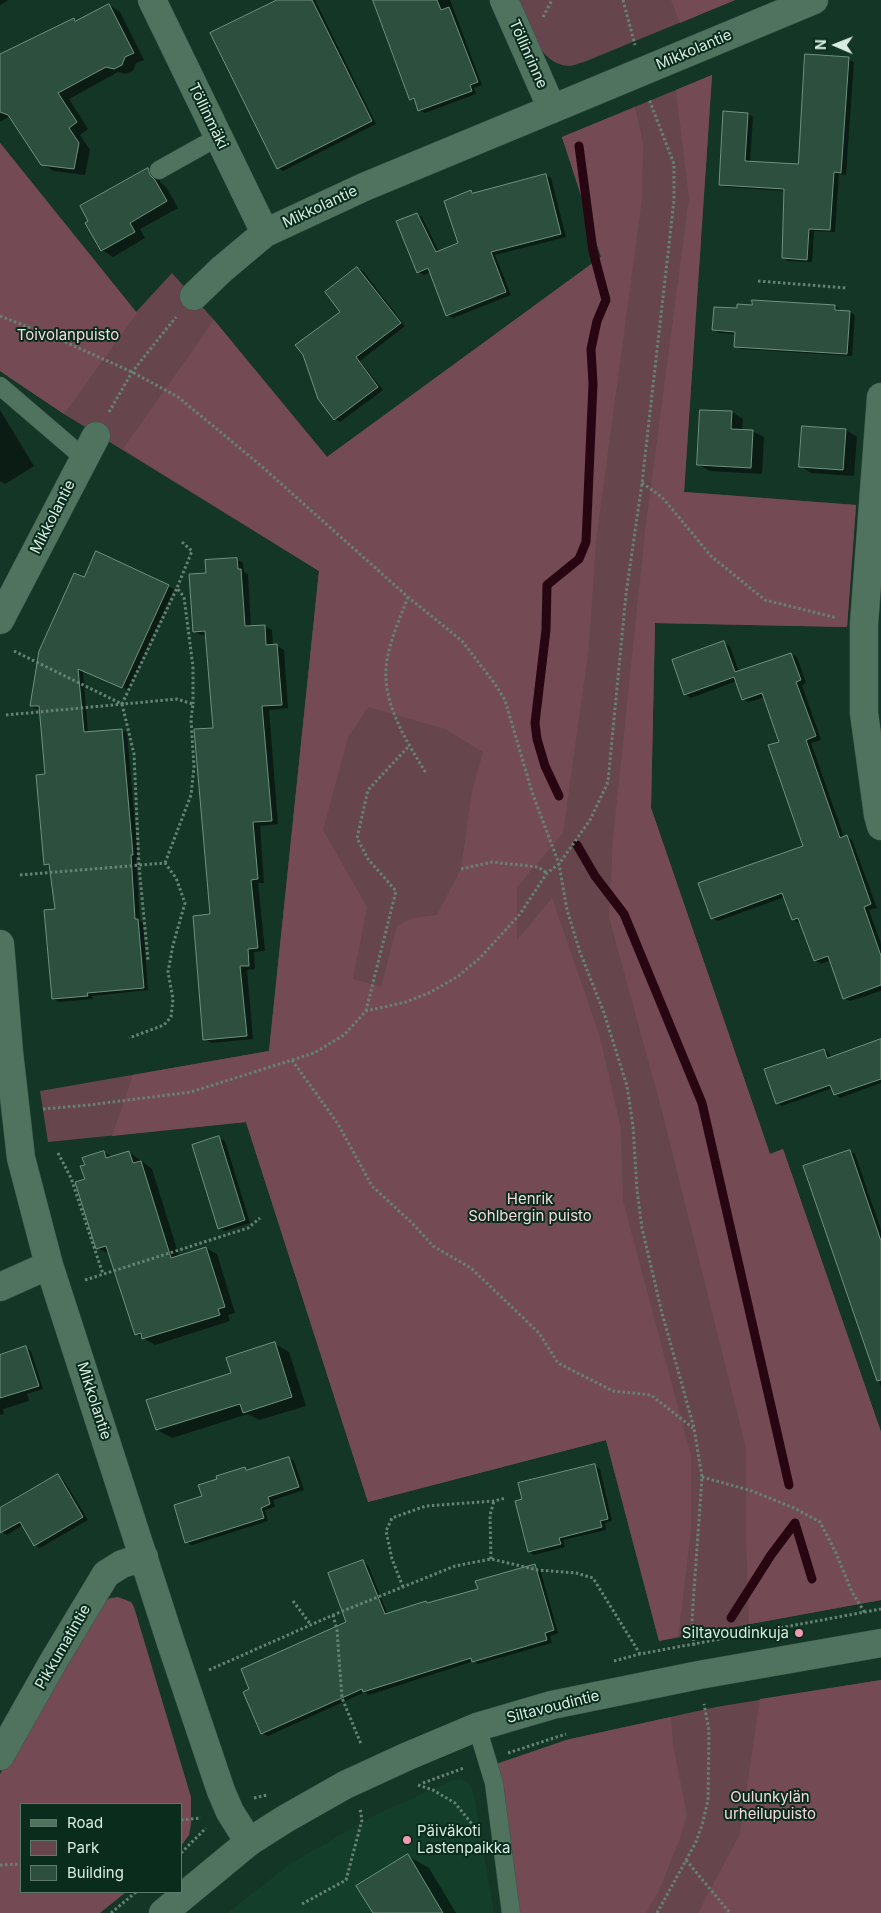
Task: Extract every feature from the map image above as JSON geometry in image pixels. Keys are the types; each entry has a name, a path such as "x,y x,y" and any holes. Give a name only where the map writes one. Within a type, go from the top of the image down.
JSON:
{"street":[{"name":"Töllinmäki","path":"152,0 265,232"},
{"name":"Töllinrinne","path":"504,0 552,109"},
{"name":"Mikkolantie","path":"194,296 265,232 364,187 814,0"},
{"path":"881,397 864,624 864,713 881,826"},
{"name":"Mikkolantie","path":"0,620 90,447"},
{"name":"Mikkolantie","path":"0,944 9,1052 21,1158 49,1265 220,1791 230,1812 249,1842"},
{"path":"0,1287 49,1265"},
{"name":"Pikkumatintie","path":"0,1756 53,1662 106,1574 122,1564 144,1557"},
{"name":"Siltavoudintie","path":"163,1913 249,1842 284,1819 345,1785 477,1727 552,1705 699,1675 881,1643"}],"lane":[{"path":"159,170 218,136"},
{"path":"0,386 90,447"},
{"path":"477,1727 494,1783 511,1913"}],"path":[{"path":"623,0 636,51"},
{"path":"366,1011 406,1002 429,993 474,963 520,914 547,873 559,864 590,820 608,782 626,594 642,483 674,200 674,164 648,94"},
{"path":"758,281 847,288"},
{"path":"90,447 132,372 194,296"},
{"path":"0,316 54,337 132,372 178,397 259,464 408,597 462,641 505,700 532,792 559,864 567,910 577,943 604,1013 627,1086 633,1126 636,1190 642,1228 662,1313 694,1428 702,1477 692,1619 693,1644"},
{"path":"642,483 662,497 711,556 765,600 864,624"},
{"path":"148,960 139,866 134,754 122,704 177,588 192,551 182,542"},
{"path":"165,863 191,795 194,767 191,719 193,668 184,597 177,588"},
{"path":"408,597 387,656 386,689 393,712 409,746 426,773"},
{"path":"14,651 122,704"},
{"path":"6,715 177,699 193,704"},
{"path":"40,1109 89,1105 191,1092 314,1052 344,1035 366,1011 396,891 368,859 357,838 368,790 409,746"},
{"path":"461,869 492,862 538,867 547,873"},
{"path":"20,875 165,863"},
{"path":"129,1038 164,1024 171,1016 173,999 168,972 173,945 185,903 176,878 165,863"},
{"path":"292,1060 338,1124 372,1186 413,1224 433,1246 471,1268 539,1333 558,1363 613,1391 651,1395 694,1428"},
{"path":"58,1152 71,1178 103,1274"},
{"path":"85,1280 248,1228 260,1218"},
{"path":"702,1477 752,1491 794,1508 820,1522 836,1553 852,1592 865,1613"},
{"path":"403,1587 392,1559 386,1531 392,1518 426,1506 494,1501 506,1498"},
{"path":"491,1559 490,1516 494,1501"},
{"path":"205,1672 333,1615 455,1566 491,1559 538,1570 576,1573 593,1578 640,1654"},
{"path":"293,1601 312,1625"},
{"path":"333,1615 337,1630 342,1698 361,1744"},
{"path":"657,1913 696,1842 703,1822 708,1800 709,1730 703,1702 712,1700"},
{"path":"410,1788 572,1732"},
{"path":"418,1785 433,1790 455,1803 504,1864"},
{"path":"351,1812 367,1804"},
{"path":"302,1904 346,1880 362,1820 359,1808"},
{"path":"182,1820 201,1818"},
{"path":"686,1860 730,1913"},
{"path":"0,1865 20,1864"},
{"path":"111,1913 135,1893"}],"shaded area":[{"name":"Päiväkoti Lastenpaikka","path":"460,1779 466,1781 471,1786 474,1794 494,1913 227,1913 290,1864 375,1815 452,1780"}],"green space":[{"path":"518,0 735,0 584,62 569,66 558,64 542,50 530,30"},
{"path":"671,0 735,0 680,23"},
{"name":"Henrik Sohlbergin puisto","path":"712,75 684,492 856,505 847,627 655,623 651,808 770,1154 783,1149 881,1432 881,1600 659,1641 606,1440 368,1502 246,1122 48,1142 40,1091 269,1051 319,571 64,414 0,371 0,143 136,312 172,273 214,320 327,457 601,257 562,137"},
{"path":"712,75 684,492 856,505 847,627 655,623 651,808 770,1154 783,1149 881,1432 881,1600 749,1624 746,1541 746,1448 662,1111 609,917 613,839 645,532 689,198 676,90"},
{"name":"Henrik Sohlbergin puisto","path":"635,107 643,143 642,199 596,541 589,646 563,833 517,887 517,940 552,898 600,1037 621,1129 623,1201 691,1456 691,1530 678,1637 659,1641 606,1440 368,1502 246,1122 112,1136 133,1075 269,1051 319,571 123,449 214,320 327,457 601,257 562,137","holes":["368,707 445,729 483,752 472,791 461,869 437,915 413,918 397,926 381,987 353,979 367,907 323,830 348,737"]},
{"name":"Toivolanpuisto","path":"0,143 137,313 64,414 0,371"},
{"path":"118,1597 131,1602 134,1607 191,1797 189,1835 182,1845 182,1803 20,1803 20,1893 125,1893 100,1913 0,1913 0,1774 102,1599 106,1601 110,1598"},
{"name":"Oulunkylän urheilupuisto","path":"881,1680 881,1913 520,1913 566,1740 716,1707"},
{"path":"881,1680 881,1913 698,1913 740,1834 760,1699"},
{"path":"671,1717 673,1745 687,1815 658,1893 646,1913 520,1913 496,1764 566,1740"}],"building":[{"path":"277,0 312,0 372,121 277,169 210,33"},
{"path":"373,0 437,0 441,10 449,7 478,82 470,85 472,91 418,111 414,98 410,100"},
{"path":"109,4 134,53 125,57 122,65 114,69 106,67 58,93 77,122 69,128 79,143 74,169 41,165 8,115 0,112 0,54 74,18 75,21"},
{"path":"805,54 849,57 841,173 834,172 830,230 809,229 807,260 782,258 784,189 719,185 723,111 748,113 745,161 798,164"},
{"path":"148,168 150,175 167,201 130,223 135,232 101,251 85,223 88,221 80,206"},
{"path":"546,174 561,234 491,252 506,292 446,316 428,268 417,273 396,221 417,213 436,252 458,243 444,201 471,190 472,193"},
{"path":"357,267 401,323 356,357 378,387 334,420 318,399 303,355 295,345 340,312 325,292"},
{"path":"752,300 835,305 835,310 850,311 847,354 734,347 735,332 712,330 714,307 737,308 737,304 752,305"},
{"path":"700,410 732,411 731,429 753,430 751,468 697,465"},
{"path":"802,426 846,429 843,470 799,467"},
{"path":"96,551 169,585 122,688 78,669 84,732 122,729 133,855 131,855 135,919 138,919 144,988 87,993 88,996 52,999 44,910 55,909 49,864 44,865 36,775 45,774 39,706 30,706 39,651 74,573 84,577"},
{"path":"237,558 238,569 241,569 245,626 265,625 266,645 277,644 282,705 262,706 272,821 253,822 258,879 251,880 258,948 248,949 249,966 240,966 247,1036 203,1040 193,916 210,914 194,729 213,728 205,631 193,632 189,574 206,573 205,560"},
{"path":"724,641 735,672 791,653 801,680 796,682 816,736 806,740 840,838 847,835 871,904 864,907 881,956 881,985 843,999 828,956 814,961 798,918 792,920 782,893 711,919 698,883 803,846 768,745 779,742 762,693 742,700 734,677 684,695 672,660"},
{"path":"881,1039 881,1079 834,1095 830,1085 776,1104 764,1069 824,1049 827,1058"},
{"path":"219,1136 245,1220 218,1229 192,1145"},
{"path":"850,1150 881,1241 881,1380 877,1381 803,1166"},
{"path":"104,1151 106,1158 129,1151 133,1163 141,1161 171,1258 206,1247 225,1307 218,1309 220,1315 142,1339 141,1333 135,1335 106,1246 96,1249 75,1182 85,1179 80,1166 85,1165 82,1158"},
{"path":"275,1342 292,1397 243,1413 240,1404 156,1430 146,1400 231,1373 226,1358"},
{"path":"26,1346 39,1386 0,1398 0,1355"},
{"path":"289,1457 299,1487 268,1497 270,1504 261,1508 264,1518 185,1543 174,1505 202,1496 198,1485 217,1479 216,1476 245,1467 246,1470"},
{"path":"595,1464 608,1519 600,1521 602,1527 559,1538 561,1544 528,1552 515,1501 522,1499 518,1483"},
{"path":"58,1474 83,1517 34,1546 20,1522 0,1533 0,1508"},
{"path":"363,1560 385,1614 426,1601 427,1603 478,1589 475,1581 535,1564 554,1630 545,1633 547,1640 472,1662 471,1658 363,1692 362,1689 261,1734 243,1692 249,1689 241,1669 346,1622 328,1573"},
{"path":"408,1854 443,1913 373,1913 356,1886"}],"waterway":[{"path":"559,796 545,766 537,739 535,723 546,630 547,585 579,559 586,542 593,384 591,349 597,321 606,300 593,251 579,146"},
{"path":"577,845 595,876 624,914 702,1103 789,1485"},
{"path":"795,1523 812,1579"},
{"path":"731,1618 771,1555 795,1523"}],"place":[{"name":"Siltavoudinkuja","path":"799,1633"},
{"name":"Päiväkoti Lastenpaikka","path":"407,1840"}]}
